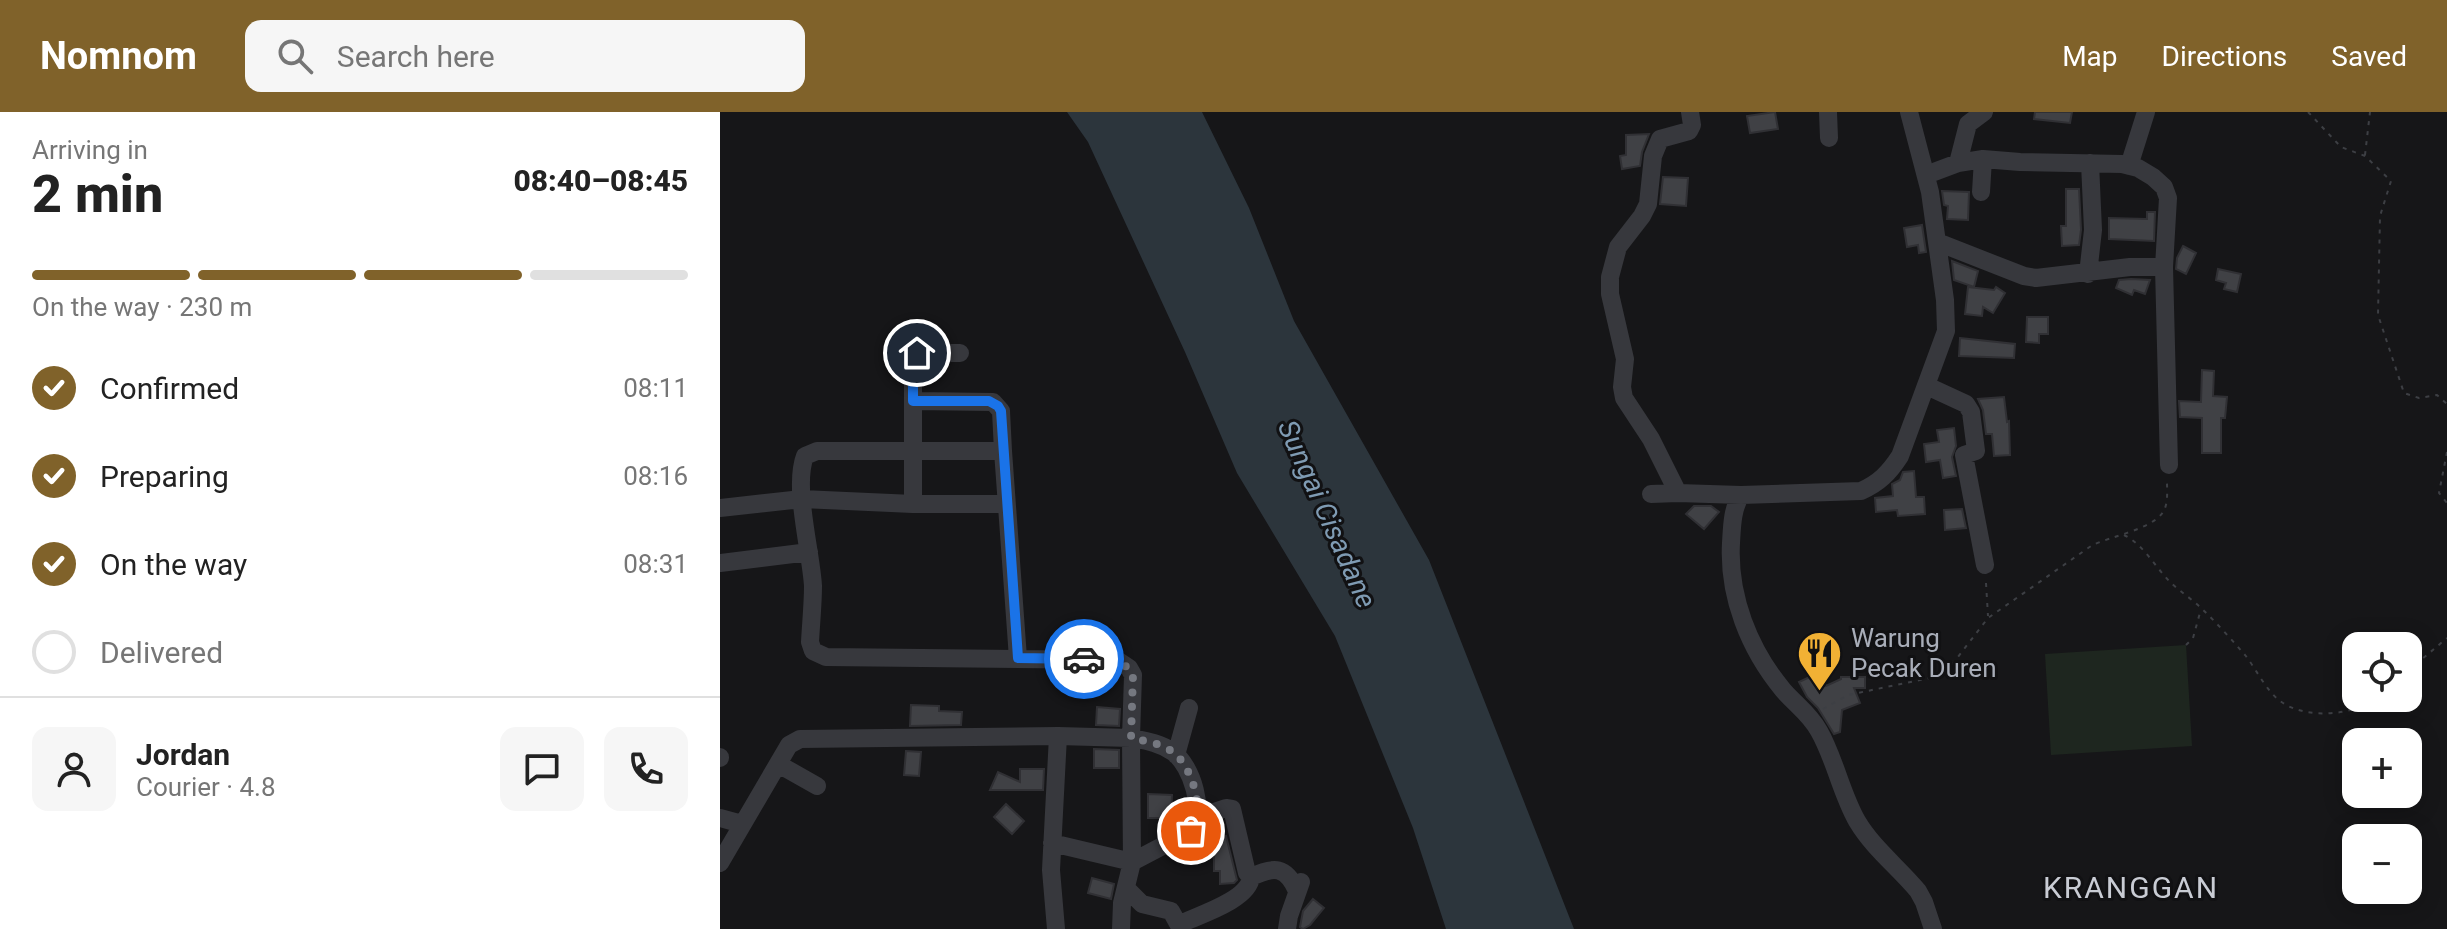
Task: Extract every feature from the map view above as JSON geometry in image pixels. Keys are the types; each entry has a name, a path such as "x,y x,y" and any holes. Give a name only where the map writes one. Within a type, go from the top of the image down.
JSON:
{"street":[{"path":"1678,493 1658,450 1624,398 1625,359 1610,294 1610,277 1620,243 1648,204 1653,156 1660,139 1689,131 1692,125 1690,112"},
{"path":"1828,112 1829,138"},
{"path":"1651,494 1861,491 1877,483 1892,469 1900,456 1946,331 1945,300 1926,175 1909,112"},
{"path":"1958,163 1968,124 1984,112"},
{"path":"2129,166 2146,112"},
{"path":"1926,175 1958,163 1983,159 2090,163 2138,168 2164,187 2168,198 2164,267 2169,465"},
{"path":"1981,192 1983,159"},
{"path":"2088,274 2093,230 2090,163"},
{"path":"1937,242 2036,278 2130,267 2164,267"},
{"path":"913,504 914,354 960,353"},
{"path":"1927,386 1966,404 1971,412 1976,451 1964,455 1985,565"},
{"path":"913,401 993,402 1001,411 1018,658"},
{"path":"1003,451 817,451 805,456 801,467 802,499 813,585 810,642 813,651 826,657 1018,658 1117,660 1123,663 1133,675 1132,862 1122,903 1121,929"},
{"path":"1741,495 1734,512 1731,560 1737,606 1756,651 1784,690 1810,716 1823,738 1858,823 1918,891 1933,929"},
{"path":"720,508 802,499 1006,504"},
{"path":"720,563 809,552"},
{"path":"1176,755 1189,708"},
{"path":"1056,929 1051,870 1058,736"},
{"path":"720,863 789,745 811,737 1131,738 1161,745 1176,755 1195,791 1199,817 1191,831 1132,862 1052,843"},
{"path":"778,764 817,786"},
{"path":"1199,817 1232,809 1247,873 1251,877"},
{"path":"720,818 742,824"},
{"path":"1127,889 1142,904 1171,911 1180,926 1232,900 1247,888 1251,877 1267,869 1276,869 1300,884 1287,929"}],"path":[{"path":"2308,112 2341,147 2365,156 2391,181 2380,216 2378,315 2404,393 2419,398 2437,395 2447,404"},
{"path":"2365,156 2370,112"},
{"path":"2447,452 2439,493 2447,503"},
{"path":"1810,716 1848,695 1944,675 1988,618 2091,546 2159,518 2165,509 2169,465"},
{"path":"2124,535 2133,540 2171,583 2201,608 2245,655 2274,696 2291,707 2310,712 2342,712"},
{"path":"1985,565 1988,618"},
{"path":"2186,645 2193,638 2201,608"},
{"path":"2422,659 2447,638"}],"shaded area":[{"path":"2186,645 2192,746 2051,755 2045,654"}],"water":[{"name":"Sungai Cisadane","path":"1067,112 1202,112 1249,208 1294,321 1429,560 1574,929 1446,929 1413,828 1335,636 1237,473 1088,142"}],"building":[{"path":"1775,112 1778,129 1750,133 1747,116"},
{"path":"2035,112 2072,112 2070,123 2034,119"},
{"path":"1649,134 1640,166 1622,169 1620,156 1626,155 1626,135"},
{"path":"1663,177 1688,178 1686,206 1660,204"},
{"path":"2066,189 2079,189 2079,245 2062,246 2061,226 2066,226"},
{"path":"1942,191 1969,192 1968,220 1947,219 1948,206 1944,205"},
{"path":"2147,212 2155,212 2154,241 2109,239 2109,218 2147,219"},
{"path":"1922,225 1926,252 1919,253 1918,245 1907,247 1904,228"},
{"path":"2183,246 2196,253 2186,274 2176,269"},
{"path":"1952,261 1978,271 1974,287 1954,280"},
{"path":"2218,269 2241,274 2237,292 2224,289 2226,283 2216,280"},
{"path":"2119,280 2150,280 2145,294 2134,290 2132,295 2116,288"},
{"path":"1968,287 1994,290 1996,287 2005,293 1993,313 1983,307 1982,316 1965,314"},
{"path":"2027,317 2048,317 2048,334 2039,334 2039,343 2026,342"},
{"path":"1960,338 2015,344 2014,358 1959,356"},
{"path":"2202,370 2214,371 2213,396 2227,397 2225,418 2221,418 2221,453 2202,453 2202,418 2180,417 2179,401 2201,402"},
{"path":"2004,397 2009,421 2010,455 1994,456 1992,434 1986,434 1983,410 1978,399"},
{"path":"1954,428 1956,446 1952,457 1956,476 1943,478 1940,460 1926,462 1924,444 1939,442 1937,430"},
{"path":"1914,471 1916,497 1924,497 1925,514 1898,516 1897,510 1876,512 1875,498 1893,496 1892,484 1900,480 1903,472"},
{"path":"1694,506 1711,506 1719,512 1704,529 1686,514"},
{"path":"1962,509 1966,528 1945,530 1944,510"},
{"path":"1820,672 1826,686 1841,677 1865,677 1865,688 1854,688 1860,703 1842,710 1840,732 1834,734 1799,682"},
{"path":"911,705 939,706 939,711 962,712 961,725 910,726"},
{"path":"1097,707 1120,709 1119,726 1096,725"},
{"path":"1094,749 1119,750 1119,768 1094,768"},
{"path":"906,751 921,752 919,776 904,775"},
{"path":"1020,769 1044,769 1043,790 990,790 998,772 1020,782"},
{"path":"1148,794 1172,795 1171,818 1148,818"},
{"path":"1006,804 1024,821 1012,834 994,817"},
{"path":"1226,836 1237,880 1220,884 1220,871 1214,871 1214,857 1202,859 1200,846 1220,842 1219,838"},
{"path":"1092,878 1114,884 1111,899 1088,893"},
{"path":"1313,899 1324,908 1303,929 1300,927 1303,911"}],"way so far":[{"path":"1084,659 1117,660 1129,668 1133,675 1131,738 1161,745 1176,755 1195,791 1199,817 1191,831"}],"place":[{"name":"Warung Pecak Duren","path":"1820,692"}],"district":[{"name":"KRANGGAN","path":"2131,887"}],"route":[{"path":"917,353 913,357 913,401 989,401 1001,411 1018,658 1084,659"}]}
